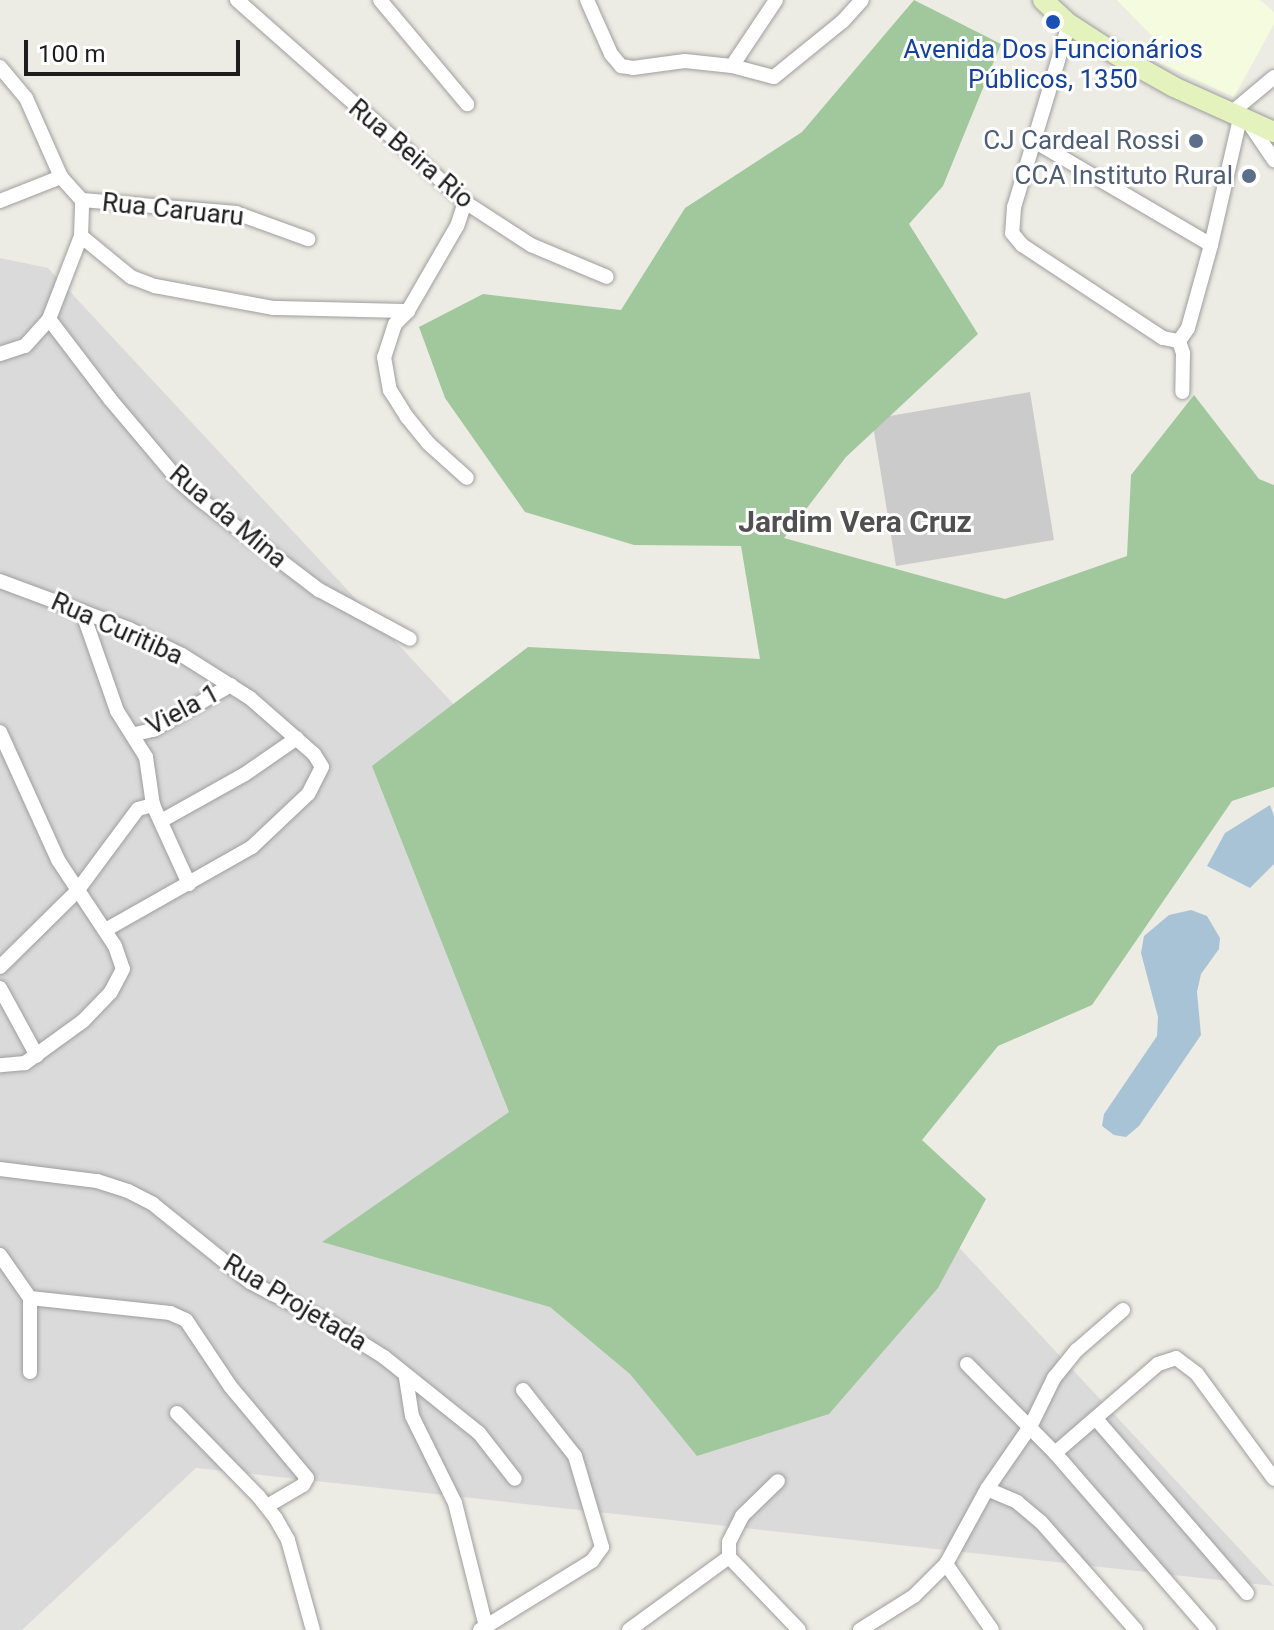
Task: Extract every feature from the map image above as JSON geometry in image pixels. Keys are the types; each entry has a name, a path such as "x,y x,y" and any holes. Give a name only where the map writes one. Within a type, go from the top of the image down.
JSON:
{"street":[{"name":"Rua Beira Rio","path":"237,0 465,202 531,245 607,277"},
{"path":"380,0 467,104"},
{"path":"587,0 611,54 621,66 633,68 685,61 732,66 774,77 843,21 862,0"},
{"path":"732,66 776,0"},
{"path":"1043,0 1069,24 1174,87 1274,132"},
{"path":"1069,24 1014,207 1012,233 1022,245 1163,338 1179,341"},
{"path":"0,67 26,98 61,177 82,200 81,236 49,319 25,346 0,354"},
{"path":"1179,341 1188,328 1211,245 1240,118 1274,77"},
{"path":"1240,118 1274,160"},
{"path":"1034,141 1211,245"},
{"path":"0,201 61,177"},
{"name":"Rua Caruaru","path":"82,200 236,213 308,239"},
{"path":"465,202 457,226 408,311 387,340 384,357 390,390 428,443 467,478"},
{"path":"81,236 131,277 155,286 274,308 408,311"},
{"name":"Rua da Mina","path":"49,319 110,399 179,481 319,590 410,639"},
{"path":"1179,341 1183,353 1182,392"},
{"name":"Rua Curitiba","path":"0,581 82,611 182,655 231,685 297,738 320,761 318,781 274,829 189,884"},
{"path":"82,611 117,711 135,734 149,766 153,805 189,884 105,930"},
{"name":"Viela 1","path":"135,734 153,730 231,685"},
{"path":"0,732 37,816 77,891 121,956 123,969 120,979 83,1021 25,1063 0,1065"},
{"path":"161,821 236,780 297,738"},
{"path":"0,967 77,891 138,809 153,805"},
{"path":"0,988 37,1056"},
{"name":"Rua Projetada","path":"0,1169 84,1179 128,1191 153,1204 250,1282 366,1344 479,1433 515,1479"},
{"path":"0,1255 30,1298 30,1372"},
{"path":"30,1298 170,1313 186,1320 230,1386 307,1478 303,1485 267,1506"},
{"path":"866,1628 914,1596 946,1564 987,1489 1030,1427 1039,1404 1064,1363 1123,1310"},
{"path":"1055,1453 1097,1420 1158,1364 1176,1358 1197,1374 1274,1479"},
{"path":"967,1364 1055,1453 1209,1630"},
{"path":"406,1378 412,1416 455,1503 483,1628 592,1561 602,1547 575,1456 523,1390"},
{"path":"177,1413 267,1506 288,1540 313,1630"},
{"path":"1097,1420 1247,1593"},
{"path":"778,1481 742,1516 729,1542 729,1557 799,1630"},
{"path":"987,1489 1017,1502 1041,1522 1136,1630"},
{"path":"629,1630 729,1557"},
{"path":"946,1564 992,1630"}],"shaded area":[{"path":"1117,0 1260,0 1274,12 1274,24 1234,97 1155,61 1140,49 1153,37"},
{"path":"0,258 48,268 1274,1586 196,1468 22,1630 0,1630"},
{"path":"1030,392 1054,540 896,566 872,419"}],"green space":[{"path":"914,0 1001,44 943,186 909,224 978,334 846,457 784,538 1005,599 1127,556 1131,475 1194,395 1259,479 1274,485 1274,787 1232,801 1092,1005 998,1046 922,1140 986,1199 938,1288 829,1414 697,1456 630,1374 550,1307 322,1242 509,1112 372,766 528,647 760,659 741,546 634,545 525,512 445,398 419,327 483,294 621,310 685,208 802,132"}],"water":[{"path":"1270,805 1274,816 1274,864 1250,888 1207,866 1225,833"},
{"path":"1191,910 1207,916 1220,938 1219,949 1201,974 1197,992 1201,1035 1139,1126 1126,1137 1114,1135 1102,1126 1104,1114 1157,1036 1158,1017 1141,953 1144,936 1169,915"}],"place":[{"name":"Avenida Dos Funcionários Públicos, 1350","path":"1053,22"},
{"name":"CJ Cardeal Rossi","path":"1196,141"},
{"name":"CCA Instituto Rural","path":"1249,176"}],"district":[{"name":"Jardim Vera Cruz","path":"855,522"}]}
